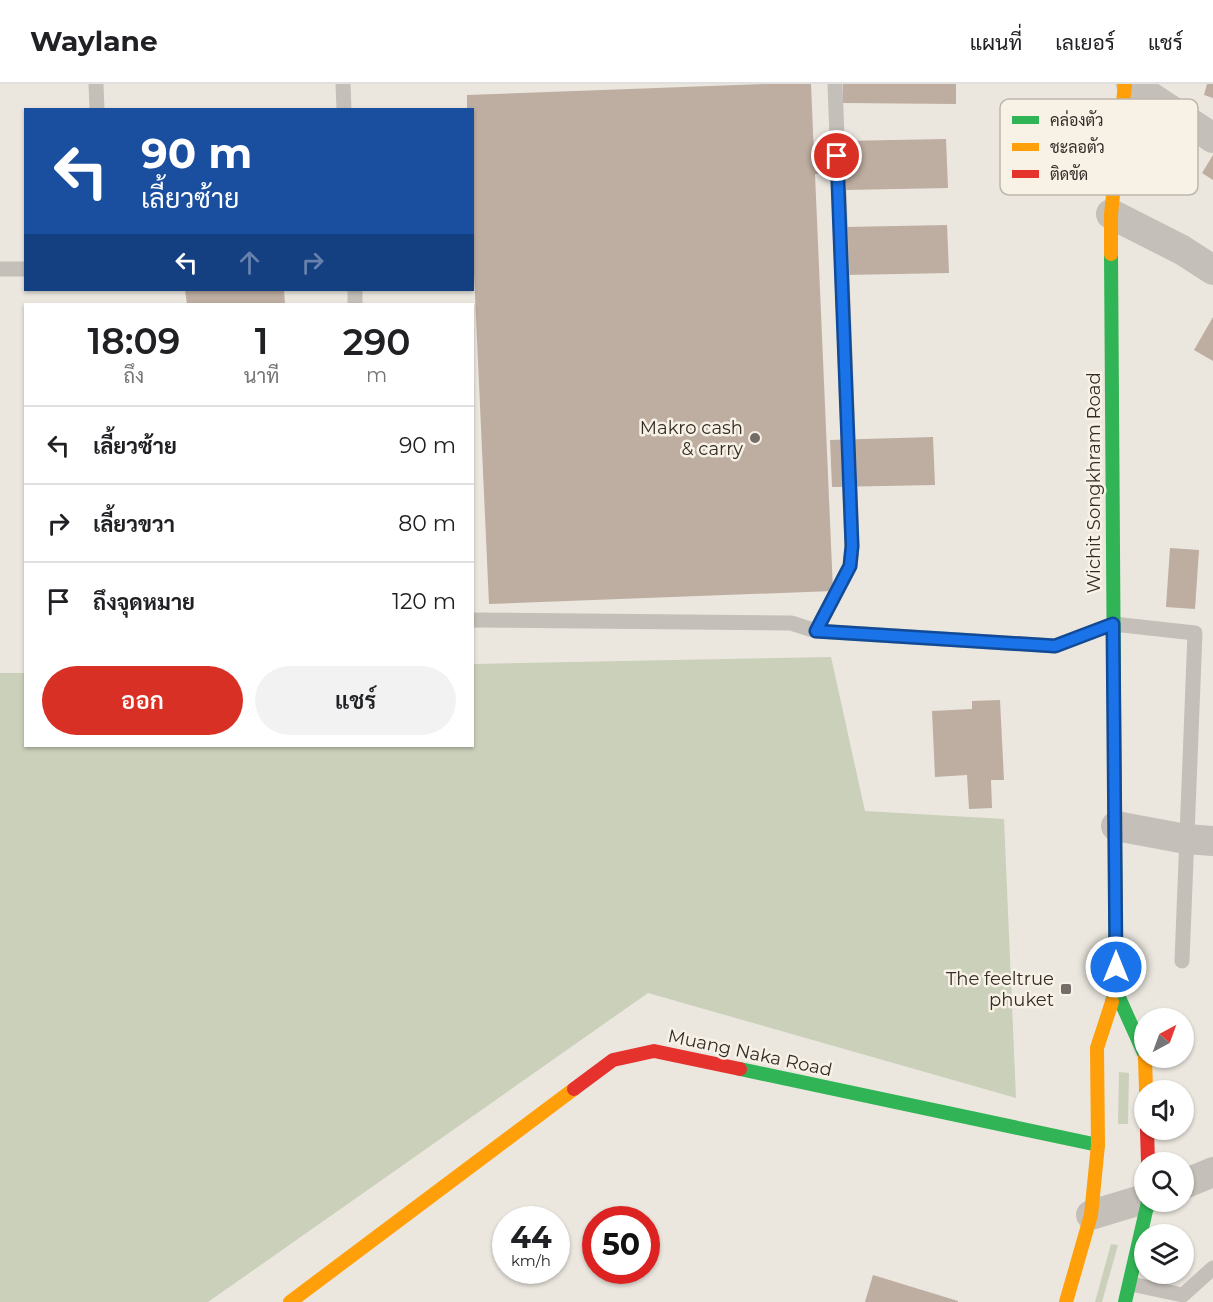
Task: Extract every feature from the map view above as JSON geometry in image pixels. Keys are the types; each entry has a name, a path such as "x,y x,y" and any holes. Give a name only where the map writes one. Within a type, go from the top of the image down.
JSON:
{"main road":[{"name":"Wichit Songkhram Road","path":"1123,99 1125,84"},
{"name":"Wichit Songkhram Road","path":"1066,1302 1091,1215 1098,1144 1097,1048 1116,991 1111,214 1113,195"},
{"name":"Wichit Songkhram Road","path":"1116,991 1134,1031"},
{"name":"Muang Naka Road","path":"290,1302 613,1060 654,1051 1098,1144"},
{"path":"1125,1302 1146,1212"}],"street":[{"path":"1131,84 1154,99"},
{"path":"1198,128 1213,138"},
{"path":"1111,214 1182,250 1213,270"},
{"path":"1116,826 1199,840"},
{"path":"1194,1180 1213,1172"},
{"path":"1091,1215 1134,1202"}],"lane":[{"path":"96,84 97,108"},
{"path":"343,84 344,108"},
{"path":"816,631 850,566 852,546 835,84"},
{"path":"0,269 24,269"},
{"path":"474,620 791,623 816,631 1055,646 1113,624 1195,633 1199,840 1182,960"},
{"path":"1131,1284 1182,1294 1213,1268"}],"green space":[{"path":"831,657 865,811 1004,819 1016,1098 648,993 208,1302 0,1302 0,673 24,673 24,747 474,747 474,664"},
{"path":"1119,1072 1129,1073 1128,1124 1118,1124"},
{"path":"1111,1244 1118,1245 1102,1302 1095,1302"}],"building":[{"path":"811,84 814,156 843,156 843,141 946,139 948,188 845,190 845,174 815,174 833,591 489,604 474,273 474,108 467,108 467,95"},
{"path":"843,84 956,84 956,104 843,103"},
{"path":"1207,84 1213,84 1213,98 1204,95"},
{"path":"1213,155 1213,180 1202,173"},
{"path":"947,225 949,273 846,275 846,227"},
{"path":"185,291 284,291 285,303 187,303"},
{"path":"1213,317 1213,361 1194,350"},
{"path":"933,437 935,485 832,487 830,440"},
{"path":"1170,548 1199,550 1195,609 1166,607"},
{"path":"1000,700 1004,780 991,780 992,808 969,809 967,775 935,777 932,711 972,709 972,701"},
{"path":"873,1275 958,1301 958,1302 865,1302"}],"traffic: fast":[{"path":"1111,254 1116,991 1112,1002"},
{"path":"1116,991 1134,1031"},
{"path":"740,1069 1098,1145"},
{"path":"1125,1302 1146,1212"}],"traffic: slow":[{"path":"1123,99 1125,84"},
{"path":"1111,254 1113,195"},
{"path":"1066,1302 1091,1215 1098,1145 1097,1048 1112,1002"},
{"path":"1145,1068 1146,1080"},
{"path":"290,1302 574,1089"}],"traffic: jam":[{"path":"574,1089 613,1060 654,1051 740,1069"},
{"path":"1147,1140 1148,1152"}],"place":[{"name":"Makro cash & carry","path":"755,438"},
{"name":"The feeltrue phuket","path":"1066,989"}],"route":[{"path":"837,156 852,546 850,566 816,631 1055,646 1113,624 1116,967"}]}
